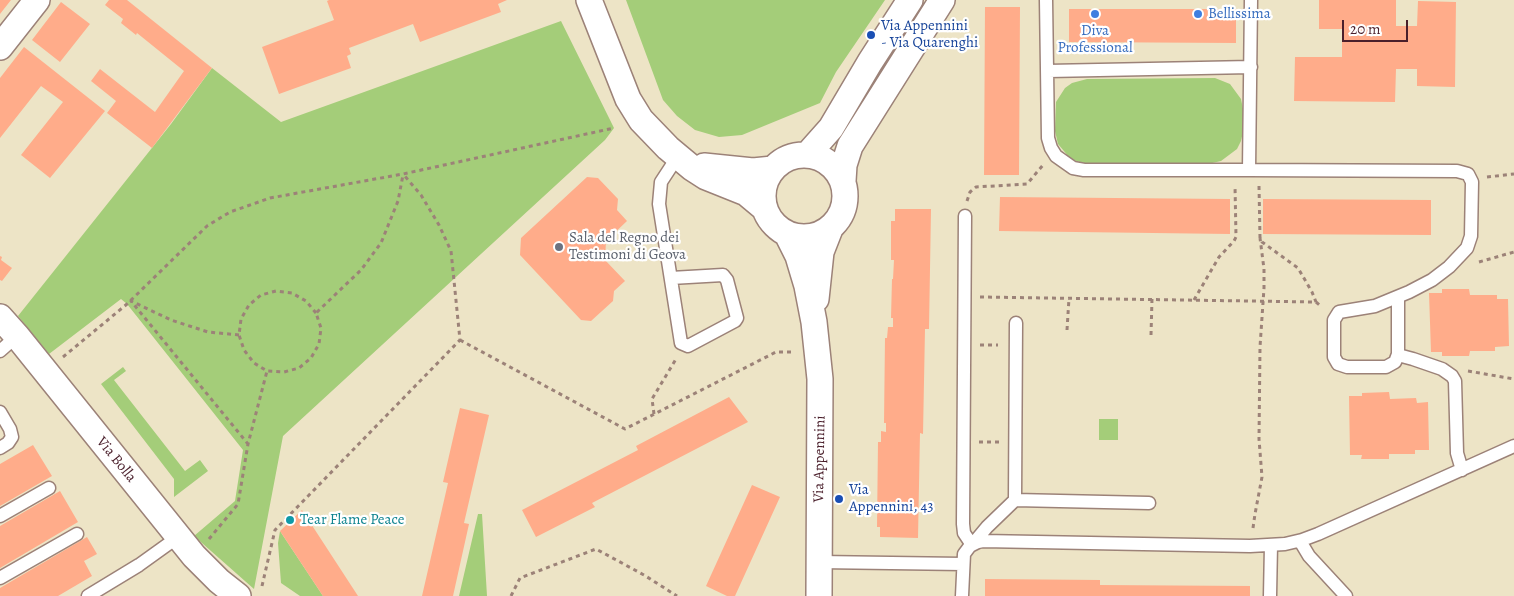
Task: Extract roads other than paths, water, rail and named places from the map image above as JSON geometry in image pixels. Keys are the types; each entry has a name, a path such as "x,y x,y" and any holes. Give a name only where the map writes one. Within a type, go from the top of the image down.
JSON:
{"street":[{"path":"0,47 37,0"},
{"path":"589,0 628,99 641,120 654,134 692,168 706,177 746,193 764,208 775,225 788,234 797,237 812,237 830,229"},
{"path":"807,155 831,128 910,0"},
{"name":"Via Appennini","path":"814,322 821,252 830,229 844,210 846,195 843,181 844,165 850,146 942,0"},
{"path":"764,208 764,187 767,178 773,169 786,159 807,155 818,157 831,165 843,181"},
{"path":"678,156 698,165 754,170 773,169"},
{"name":"Via Appennini","path":"788,234 798,256 807,286 814,322 820,388 819,596"},
{"name":"Via Bolla","path":"0,317 8,343 194,556 231,595"}],"lane":[{"path":"1046,0 1048,138 1053,151 1065,164 1073,168 1084,170 1457,171 1463,172 1471,178 1472,236 1470,243 1460,256 1432,280 1398,298 1375,306 1343,311 1335,316 1334,357 1338,364 1347,367 1386,367 1395,362 1398,356 1398,298"},
{"path":"1251,0 1254,170"},
{"path":"1048,71 1251,66"},
{"path":"672,278 723,275 727,280 738,318 688,346 684,346 681,343 659,204 661,182 678,156"},
{"path":"965,216 963,529 972,545"},
{"path":"1015,500 1016,322"},
{"path":"1398,356 1442,369 1452,376 1456,387 1457,458 1462,470"},
{"path":"0,412 10,429 12,438 0,448"},
{"path":"972,545 983,541 1254,546 1300,541 1514,446"},
{"path":"0,516 49,488"},
{"path":"962,596 964,554 987,526 1015,500 1149,503"},
{"path":"0,578 77,534"},
{"path":"88,596 139,565 178,537"},
{"path":"1300,541 1309,556 1346,596"},
{"path":"1270,596 1271,545"},
{"path":"819,562 963,564"}],"place":[{"name":"Diva Professional","path":"1095,14"},
{"name":"Bellissima","path":"1198,14"},
{"name":"Via Appennini - Via Quarenghi","path":"871,35"},
{"name":"Sala del Regno dei Testimoni di Geova","path":"559,247"},
{"name":"Via Appennini, 43","path":"839,499"},
{"name":"Tear Flame Peace","path":"290,520"}]}
